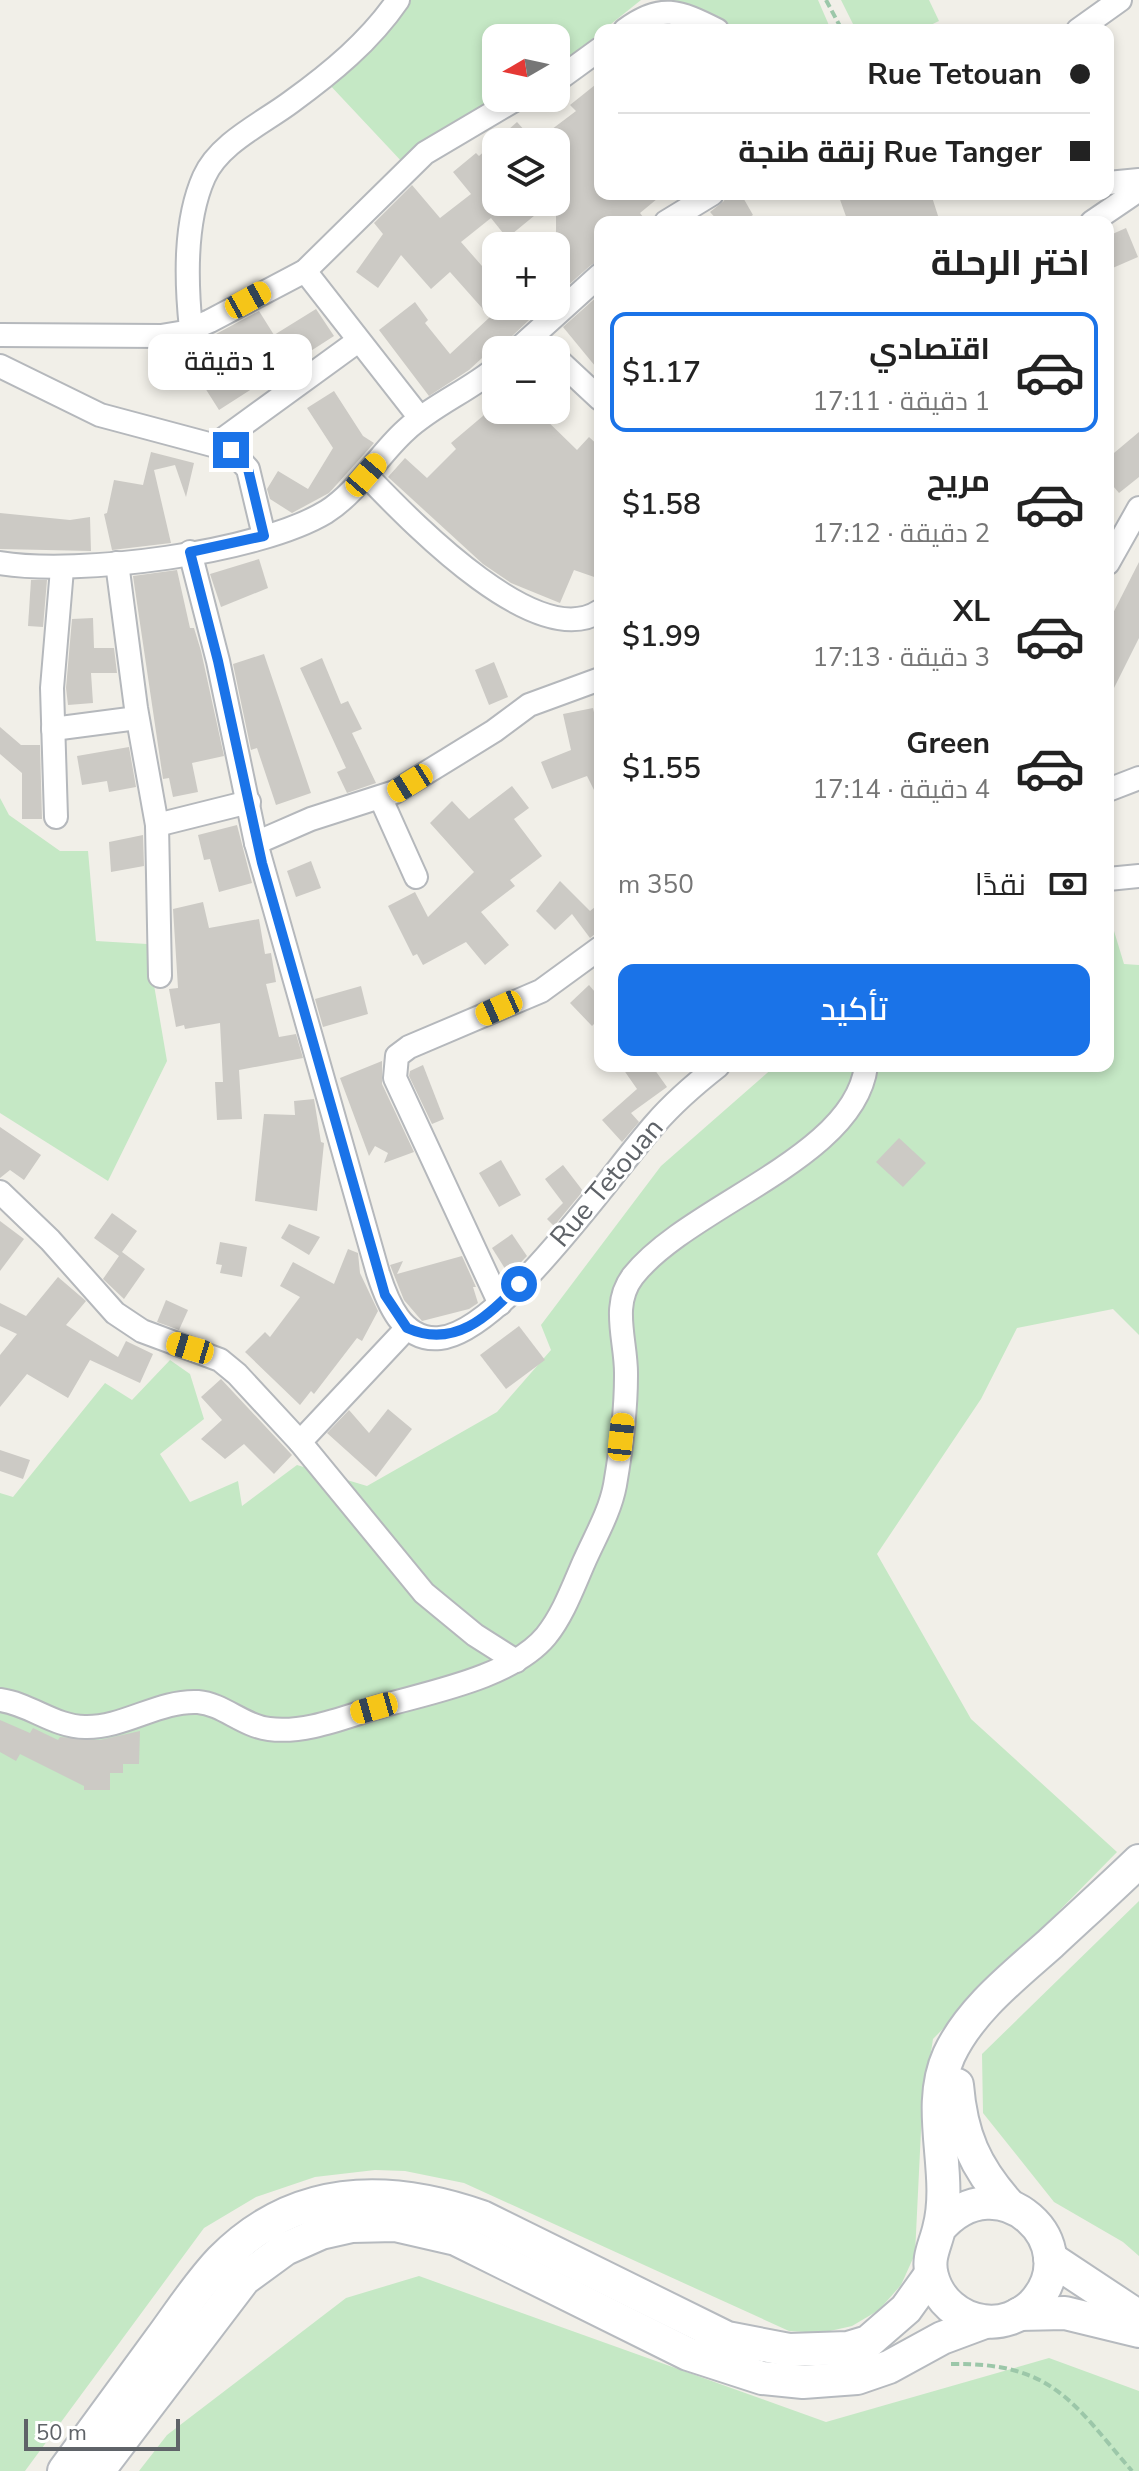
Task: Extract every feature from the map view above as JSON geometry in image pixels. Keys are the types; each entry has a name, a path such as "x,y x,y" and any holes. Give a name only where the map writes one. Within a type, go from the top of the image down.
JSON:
{"main road":[{"path":"939,2229 940,2087 954,2046 987,2003 1139,1861"},
{"path":"954,2046 961,2122 979,2169 1008,2204 1037,2225 1050,2258 1139,2317"},
{"path":"64,2471 223,2258 278,2217 313,2204 360,2194 396,2195 442,2203 482,2217 727,2338 789,2350 848,2348 868,2342 906,2309 931,2274"},
{"path":"985,2322 956,2312 936,2289 931,2274 933,2243 939,2229 950,2217 977,2203 1008,2204"},
{"path":"98,2471 244,2279 285,2249 321,2233 352,2226 395,2225 456,2239 688,2354 762,2378 803,2382 857,2378 889,2367 942,2338 985,2322 1019,2314 1065,2313 1139,2331"},
{"path":"1019,2314 1042,2291 1050,2258"}],"street":[{"path":"191,329 187,296 191,239 204,175 227,148 348,57 398,0"},
{"path":"1086,24 1120,0"},
{"path":"634,24 662,11 700,24"},
{"path":"570,71 594,53"},
{"path":"0,335 161,336 191,329 305,271 425,153 494,112"},
{"path":"1114,182 1139,180"},
{"path":"1101,216 1139,190"},
{"path":"676,216 702,200"},
{"path":"305,271 420,418"},
{"path":"541,336 594,281"},
{"path":"215,445 358,341"},
{"path":"0,366 100,415 231,450 248,469 264,536"},
{"path":"570,371 594,393"},
{"path":"0,563 62,569 117,563 190,552 288,530 328,511 366,475 399,436 420,418 482,377"},
{"path":"366,475 433,543 480,580 525,604 564,619 585,619 594,614"},
{"path":"1114,534 1139,508"},
{"path":"190,552 256,843 382,1284 392,1310 407,1328 300,1442"},
{"path":"117,563 137,718 157,825 160,976"},
{"path":"56,817 52,688 62,569"},
{"path":"256,843 311,819 381,799 494,731 529,705 594,681"},
{"path":"53,729 137,718"},
{"path":"1114,788 1139,778"},
{"path":"381,799 416,877"},
{"path":"157,825 249,802"},
{"path":"1114,878 1139,876"},
{"path":"500,1304 395,1078 397,1056 409,1047 541,991 594,952"},
{"name":"Rue Tetouan","path":"407,1328 441,1338 463,1329 500,1304 601,1193 657,1121 711,1072"},
{"path":"0,1700 84,1728 120,1722 193,1702 211,1704 247,1723 290,1730 467,1681 516,1661 547,1635 614,1493 626,1378 620,1307 629,1282 668,1245 721,1204 811,1147 855,1103 864,1072"},
{"path":"0,1192 50,1240 115,1313 142,1331 220,1360 300,1442 424,1593 475,1635 516,1661"}],"path":[{"path":"826,0 839,24"},
{"path":"943,2364 994,2366 1054,2387 1079,2407 1132,2471"}],"green space":[{"path":"394,0 641,0 611,24 594,24 594,38 570,57 570,24 482,24 482,112 404,164 327,82"},
{"path":"659,0 818,0 828,24 713,24"},
{"path":"841,0 929,0 939,21 933,24 853,24"},
{"path":"0,798 9,815 60,851 88,851 96,941 147,944 167,1061 108,1181 0,1113"},
{"path":"1114,931 1124,964 1139,965 1139,1335 1113,1309 1017,1328 981,1399 877,1554 971,1719 1117,1852 933,2039 922,2110 915,2254 901,2285 879,2310 852,2326 821,2333 789,2331 464,2183 405,2171 375,2170 315,2177 256,2197 204,2228 25,2471 0,2471 0,1493 13,1497 105,1383 132,1400 170,1360 190,1374 204,1419 160,1454 190,1502 238,1481 242,1506 297,1465 367,1486 497,1412 551,1350 541,1325 661,1166 768,1072 1114,1072"},
{"path":"1139,1901 1139,2256 1123,2242 1054,2202 983,2113 982,2054"},
{"path":"419,2276 826,2422 1049,2358 1139,2391 1139,2471 139,2471 167,2435 346,2298"}],"building":[{"path":"594,86 594,200 656,200 640,213 642,216 594,216 594,264 570,284 570,232 556,232 556,216 570,216 570,128 554,128 576,111 570,105"},
{"path":"476,153 479,156 482,153 482,216 534,216 514,232 502,232 491,218 461,242 482,266 482,308 450,272 431,289 401,255 378,288 356,272 383,234 374,223 412,185 440,218 471,194 453,172"},
{"path":"744,200 753,215 714,216 710,212 724,201"},
{"path":"840,200 933,200 938,216 846,216"},
{"path":"1126,228 1138,257 1114,267 1114,233"},
{"path":"594,299 594,365 563,327"},
{"path":"415,302 428,320 425,323 450,354 487,320 529,320 512,336 482,336 482,358 429,396 379,330"},
{"path":"316,309 334,336 219,410 179,347 216,334 259,311 274,335"},
{"path":"334,391 363,436 374,443 329,493 292,513 270,499 267,489 278,471 308,489 333,448 307,408"},
{"path":"482,417 482,424 550,424 577,450 589,437 594,442 594,577 574,570 560,603 511,583 483,564 388,477 405,458 427,478 456,449 451,443"},
{"path":"1139,432 1139,477 1119,493 1114,487 1114,453"},
{"path":"151,452 194,463 186,497 175,465 154,470 171,543 112,550 104,514 107,513 114,480 143,485"},
{"path":"0,513 70,520 90,517 91,551 0,549"},
{"path":"259,559 268,588 221,607 210,574"},
{"path":"1139,562 1139,638 1114,688 1114,611"},
{"path":"177,570 190,628 194,628 201,651 224,756 192,763 198,792 173,797 169,778 163,779 133,576"},
{"path":"31,580 47,580 43,627 28,626"},
{"path":"93,618 94,648 114,648 117,673 91,673 93,703 68,705 66,688 72,619"},
{"path":"264,654 311,793 276,805 257,748 251,750 233,664"},
{"path":"322,658 341,704 348,701 362,729 352,733 376,783 347,793 337,772 346,768 300,668"},
{"path":"494,662 508,697 489,705 475,670"},
{"path":"593,708 594,790 587,776 552,789 541,762 571,750 563,714"},
{"path":"0,727 21,745 40,745 42,819 22,819 22,773 0,754"},
{"path":"129,747 136,787 109,792 107,781 82,785 77,756"},
{"path":"512,786 529,808 514,819 542,856 510,880 515,886 481,912 509,945 485,965 466,942 423,965 417,954 413,956 388,906 415,892 428,917 474,872 430,823 452,801 469,819"},
{"path":"237,825 252,883 219,892 210,859 204,860 198,835"},
{"path":"143,835 144,866 111,872 109,842"},
{"path":"311,861 321,888 296,897 287,871"},
{"path":"560,881 590,911 594,908 594,935 590,938 572,914 555,930 536,911"},
{"path":"203,902 209,928 259,919 265,954 271,953 276,982 266,984 279,1037 296,1034 303,1058 239,1070 242,1119 217,1120 215,1082 223,1082 220,1023 185,1029 184,1025 176,1027 169,989 178,988 173,909"},
{"path":"589,985 594,991 594,1024 592,1026 570,1003"},
{"path":"361,986 368,1014 323,1027 315,999"},
{"path":"382,1061 382,1084 414,1152 384,1163 388,1153 375,1146 369,1156 340,1078"},
{"path":"423,1065 444,1119 432,1124 409,1076 410,1071"},
{"path":"625,1072 656,1072 667,1087 631,1113 639,1122 622,1142 602,1120 637,1089"},
{"path":"314,1099 321,1142 324,1143 317,1211 255,1201 264,1114 295,1115 294,1101"},
{"path":"0,1127 41,1155 24,1180 10,1170 0,1178"},
{"path":"899,1138 926,1163 903,1187 876,1162"},
{"path":"501,1160 521,1195 499,1207 479,1173"},
{"path":"563,1165 583,1191 554,1226 547,1219 563,1203 545,1179"},
{"path":"112,1213 137,1231 122,1252 145,1269 124,1299 103,1279 119,1256 94,1238"},
{"path":"0,1221 24,1239 0,1271"},
{"path":"289,1224 320,1237 309,1255 281,1238"},
{"path":"512,1234 527,1256 509,1275 492,1248"},
{"path":"220,1242 247,1247 242,1277 220,1273 222,1265 216,1264"},
{"path":"348,1249 358,1253 360,1273 378,1311 362,1341 357,1338 314,1394 311,1391 300,1405 245,1352 265,1332 270,1337 300,1297 280,1286 293,1262 334,1284"},
{"path":"462,1256 476,1287 473,1287 478,1303 469,1309 422,1321 404,1300 390,1265 403,1261 397,1274"},
{"path":"58,1277 86,1301 66,1325 118,1357 126,1341 153,1354 140,1383 90,1360 68,1398 27,1374 0,1407 0,1355 17,1334 0,1326 0,1303 26,1316"},
{"path":"166,1300 188,1310 179,1330 157,1322"},
{"path":"519,1326 545,1360 506,1389 480,1355"},
{"path":"221,1379 292,1455 274,1474 244,1444 225,1459 201,1439 222,1420 201,1397"},
{"path":"388,1409 412,1429 376,1477 327,1433 349,1410 369,1433"},
{"path":"0,1450 30,1460 23,1479 0,1471"},
{"path":"0,1720 30,1733 33,1728 58,1740 60,1737 100,1740 140,1731 139,1764 123,1764 123,1773 110,1773 110,1790 84,1790 84,1786 20,1754 16,1761 0,1752"}],"route":[{"path":"231,450 248,469 255,509 264,536 190,552 243,771 256,843 385,1295 392,1310 407,1328 423,1336 441,1338 463,1329 500,1304 519,1284"}]}
